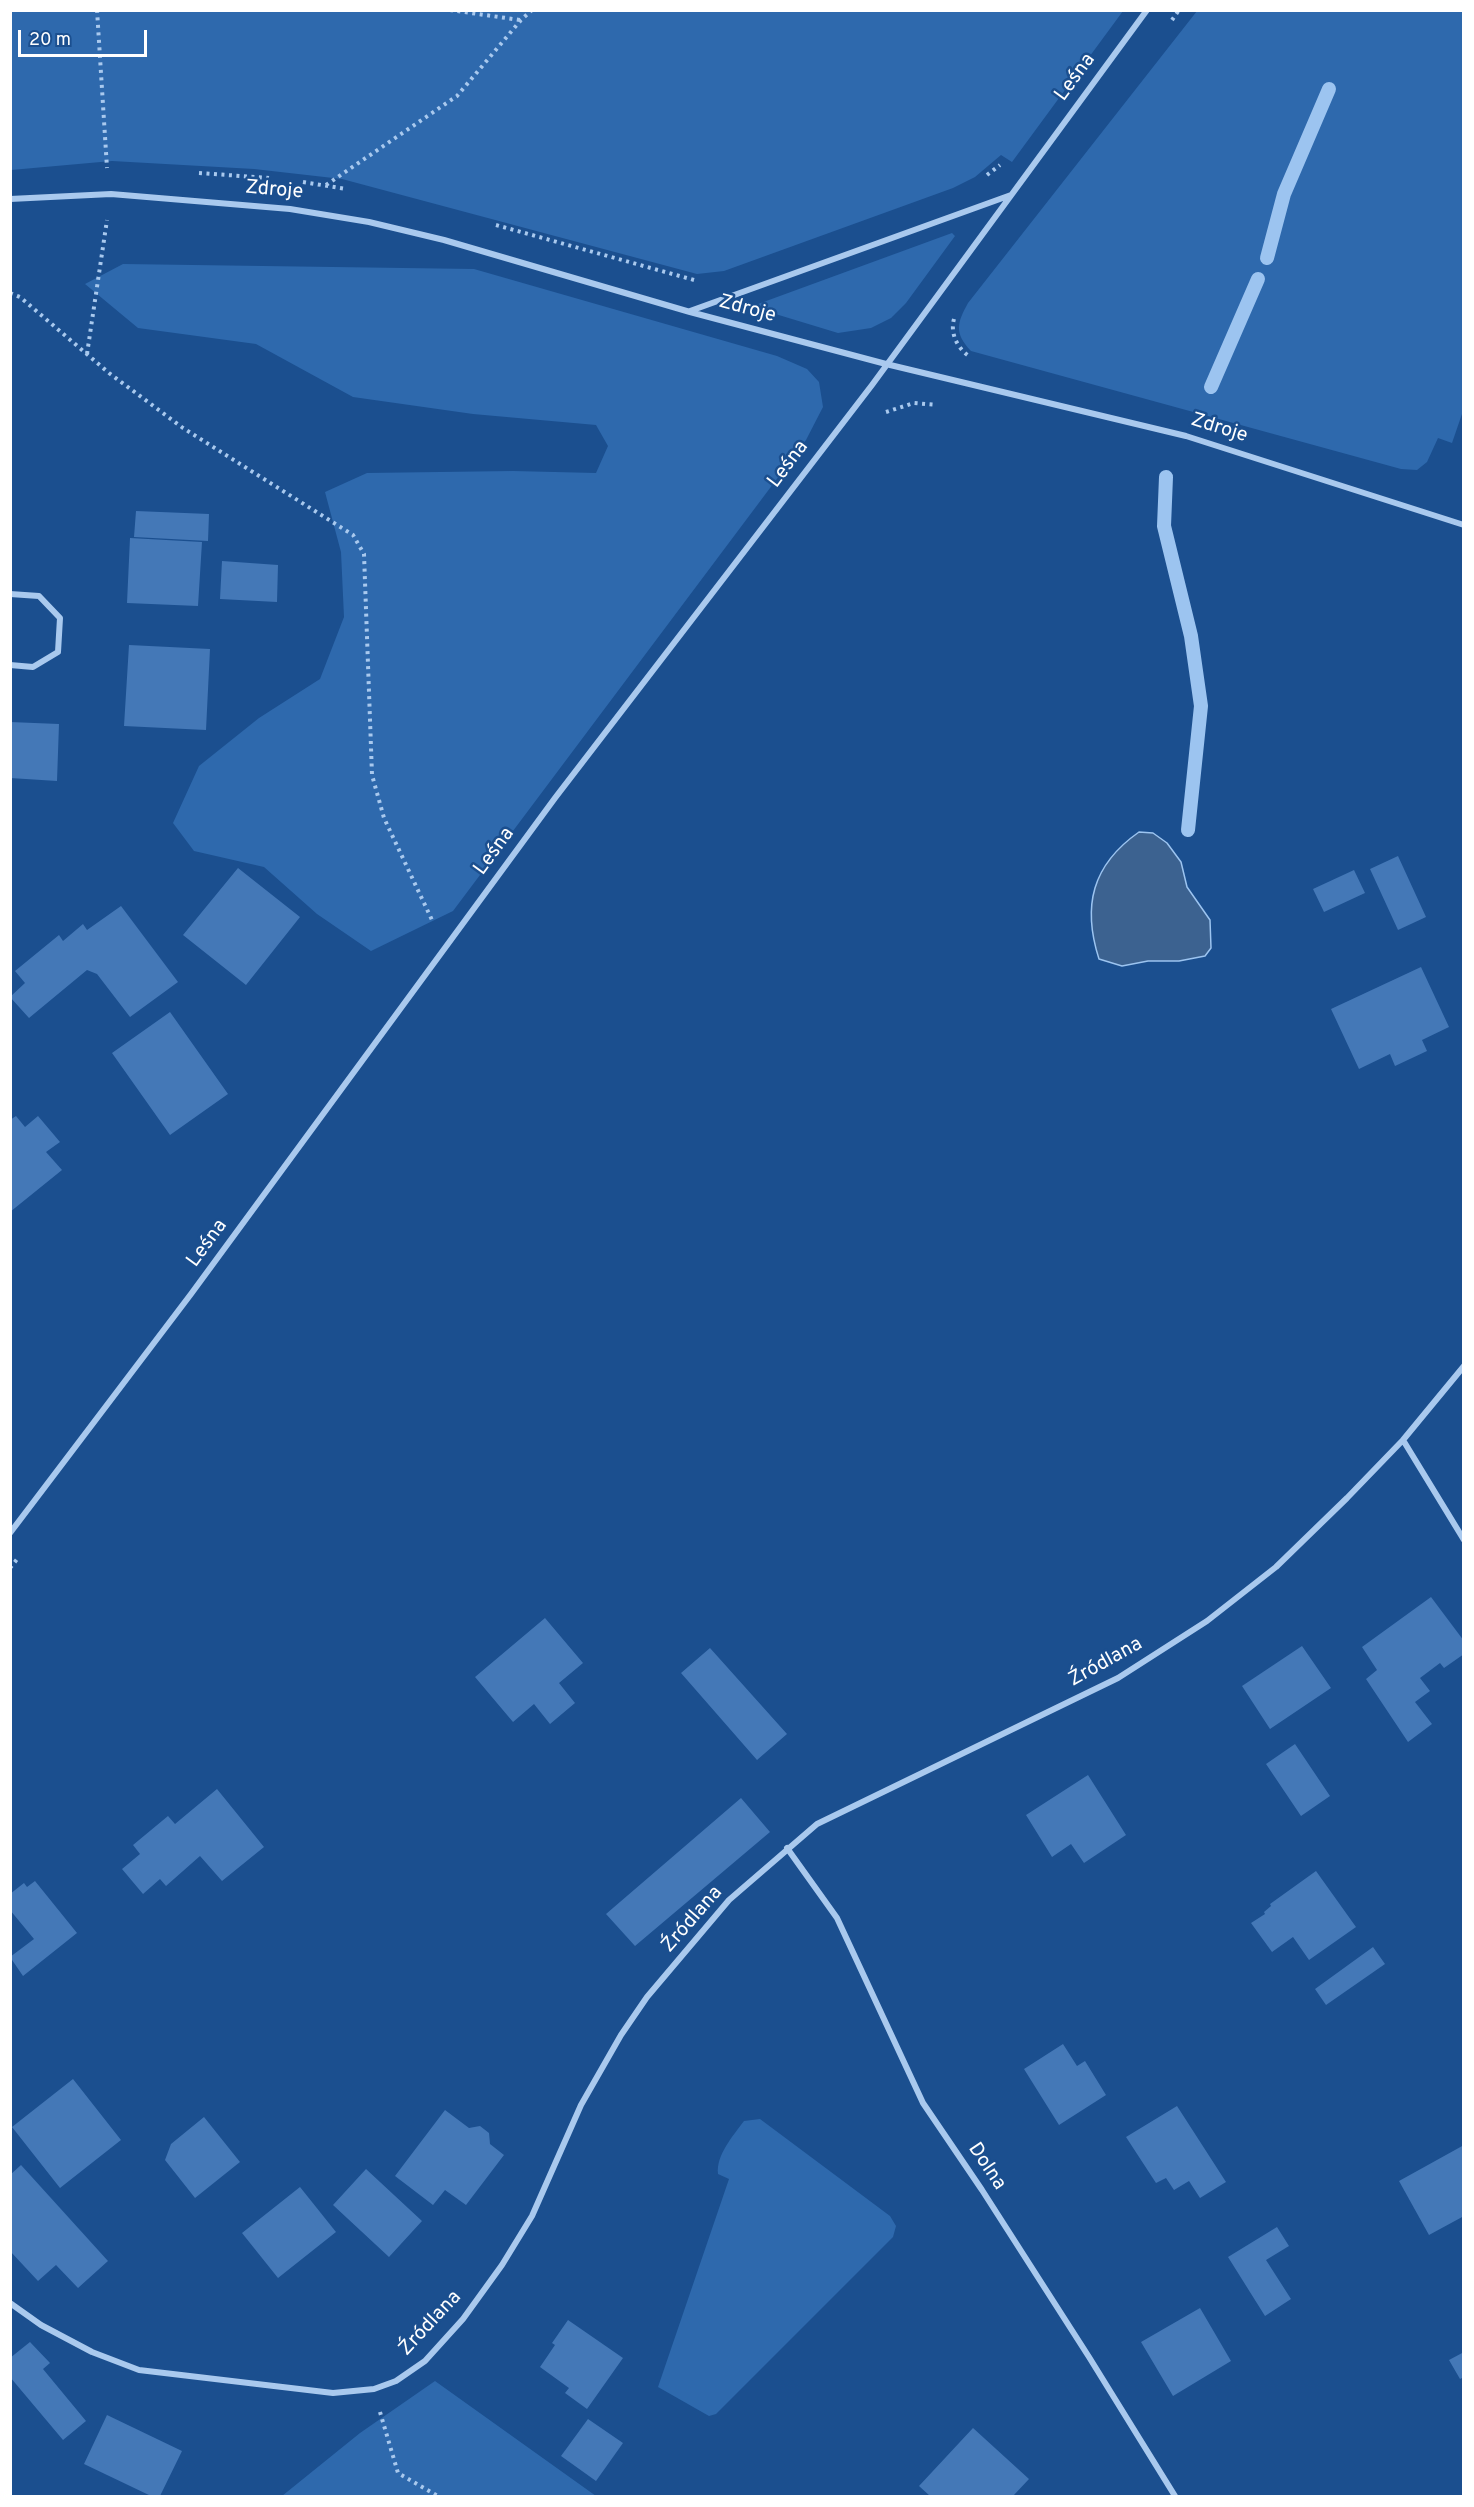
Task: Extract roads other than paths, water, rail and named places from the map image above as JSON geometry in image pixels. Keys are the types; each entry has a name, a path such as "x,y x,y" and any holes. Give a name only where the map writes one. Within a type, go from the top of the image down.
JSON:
{"street":[{"name":"Leśna","path":"10,1533 191,1294 555,798 886,364 1147,10"},
{"name":"Zdroje","path":"10,199 111,194 320,213 444,240 690,312 886,364 1186,436 1464,525"},
{"path":"690,312 1011,195"},
{"path":"10,594 39,596 60,618 58,652 33,667 10,665"},
{"name":"Źródlana","path":"10,2303 41,2325 92,2352 139,2370 333,2393 374,2389 396,2381 425,2361 463,2319 502,2265 532,2216 581,2105 621,2035 647,1997 729,1900 817,1824 1108,1683 1207,1622 1276,1567 1403,1440 1464,1366"},
{"path":"1403,1440 1464,1540"},
{"name":"Dolna","path":"787,1848 837,1918 923,2103 1083,2347 1175,2496"}],"waterway":[{"path":"1267,258 1284,194 1329,89"},
{"path":"1211,387 1258,279"},
{"path":"1166,477 1164,526 1191,636 1201,706 1188,830"}]}
